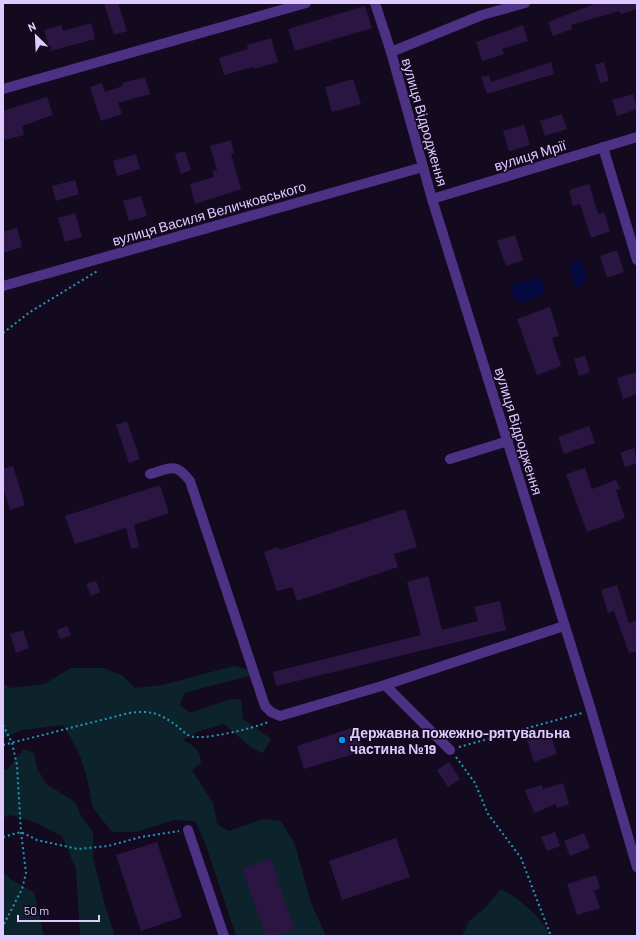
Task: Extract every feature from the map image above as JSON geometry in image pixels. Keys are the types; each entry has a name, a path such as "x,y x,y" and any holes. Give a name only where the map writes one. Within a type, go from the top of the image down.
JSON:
{"street":[{"path":"3,89 306,3"},
{"name":"вулиця Відродження","path":"375,3 391,52 432,199 564,626 633,842 637,867"},
{"path":"391,52 482,15 507,6 525,3"},
{"name":"вулиця Мрії","path":"432,199 637,137"},
{"path":"603,147 637,260"},
{"name":"вулиця Василя Величковського","path":"3,286 423,167"},
{"path":"450,459 508,441"},
{"path":"150,474 171,467 182,471 190,481 265,706 271,712 280,716 385,685 564,626"},
{"path":"385,685 450,750"},
{"path":"188,830 224,936"}],"path":[{"path":"3,333 30,312 102,268"},
{"path":"551,936 521,858 488,814 475,783 450,750 591,710"},
{"path":"3,745 128,713 146,711 160,715 190,736 198,738 241,730 263,724 280,716"},
{"path":"3,725 12,743 17,765 21,832 26,873 22,889 3,926"},
{"path":"3,837 21,832 37,840 78,849 108,846 141,837 188,830"}],"shaded area":[{"path":"579,259 581,260 587,282 577,287 574,286 570,263"},
{"path":"539,277 542,280 544,293 526,302 515,300 511,288 513,285"},
{"path":"234,666 250,670 249,676 184,693 180,705 190,713 228,700 241,699 243,719 271,739 263,753 248,744 224,724 199,731 183,740 193,746 199,755 201,763 192,770 213,803 217,824 229,831 263,819 281,821 295,845 311,903 326,936 236,936 206,845 195,821 174,820 136,832 112,832 93,808 86,774 79,753 63,725 22,730 3,739 3,683 10,688 44,684 71,668 103,668 123,676 135,688 162,685"},
{"path":"24,749 34,753 37,768 46,784 75,802 82,818 93,832 93,858 105,906 115,936 80,936 76,869 62,836 32,821 10,815 3,818 3,769 7,770"},
{"path":"3,872 13,881 34,892 44,936 3,936"},
{"path":"501,889 529,909 542,923 550,936 462,936 469,921 484,909"}],"building":[{"path":"104,3 118,3 127,31 114,35"},
{"path":"597,3 637,3 637,9 621,14 619,11 571,25 572,29 553,36 548,22"},
{"path":"365,6 372,28 295,51 288,29"},
{"path":"91,23 95,39 50,51 44,30 61,25 63,31"},
{"path":"523,25 528,41 502,49 504,54 482,61 476,42"},
{"path":"271,38 278,62 224,75 219,58 248,49 247,45"},
{"path":"551,62 554,74 487,94 481,77 489,75 491,82"},
{"path":"604,62 609,81 600,83 595,65"},
{"path":"145,77 150,94 118,103 122,114 101,121 90,87 102,83 105,92 123,86 122,83"},
{"path":"353,79 361,104 332,112 325,87"},
{"path":"633,94 637,109 617,116 612,100"},
{"path":"47,97 53,115 22,126 24,135 5,140 3,133 3,111"},
{"path":"562,114 567,129 545,136 540,121"},
{"path":"524,125 530,145 509,151 503,131"},
{"path":"231,140 234,153 231,154 241,189 195,204 190,184 214,177 213,171 217,170 210,146"},
{"path":"185,151 191,170 181,174 175,154"},
{"path":"136,154 140,169 117,176 113,161"},
{"path":"75,180 79,194 56,201 52,186"},
{"path":"589,184 598,214 604,212 610,231 591,238 580,204 573,206 569,190"},
{"path":"141,196 147,216 129,221 123,201"},
{"path":"75,213 82,237 65,242 58,218"},
{"path":"17,228 22,247 3,253 3,232"},
{"path":"515,235 523,260 506,266 497,241"},
{"path":"617,250 624,272 607,278 600,256"},
{"path":"550,307 559,336 552,338 561,366 537,375 517,319"},
{"path":"585,356 590,372 579,376 574,359"},
{"path":"637,372 637,394 623,399 617,378"},
{"path":"127,421 140,459 129,463 116,425"},
{"path":"589,426 595,443 564,454 558,437"},
{"path":"634,448 637,463 625,467 620,453"},
{"path":"13,466 25,505 10,510 3,487 3,469"},
{"path":"585,468 592,489 616,480 620,489 616,490 625,518 587,532 566,474"},
{"path":"160,485 169,513 134,525 139,547 131,549 126,528 75,544 65,516"},
{"path":"405,509 417,547 394,554 398,567 297,601 292,587 277,591 264,552 278,547 280,550"},
{"path":"428,576 442,630 478,621 474,607 500,601 506,630 276,686 273,672 421,635 407,582"},
{"path":"96,581 100,592 91,596 86,584"},
{"path":"617,585 629,623 637,620 637,651 629,653 614,611 608,613 601,590"},
{"path":"67,626 71,635 60,639 57,630"},
{"path":"23,630 29,648 16,653 10,634"},
{"path":"355,727 363,751 304,769 297,746"},
{"path":"550,732 557,754 534,762 527,740"},
{"path":"449,762 460,779 448,787 437,770"},
{"path":"563,783 569,804 557,808 556,804 534,813 525,790 542,785 543,789"},
{"path":"555,832 560,846 547,851 541,837"},
{"path":"584,833 590,848 570,856 564,841"},
{"path":"396,838 410,877 342,900 329,861"},
{"path":"157,842 182,917 141,931 116,855"},
{"path":"271,859 294,929 274,936 266,936 242,869"},
{"path":"596,875 600,888 594,891 600,908 577,915 567,884"}],"place":[{"name":"Державна пожежно-рятувальна частина №19","path":"342,740"}]}
